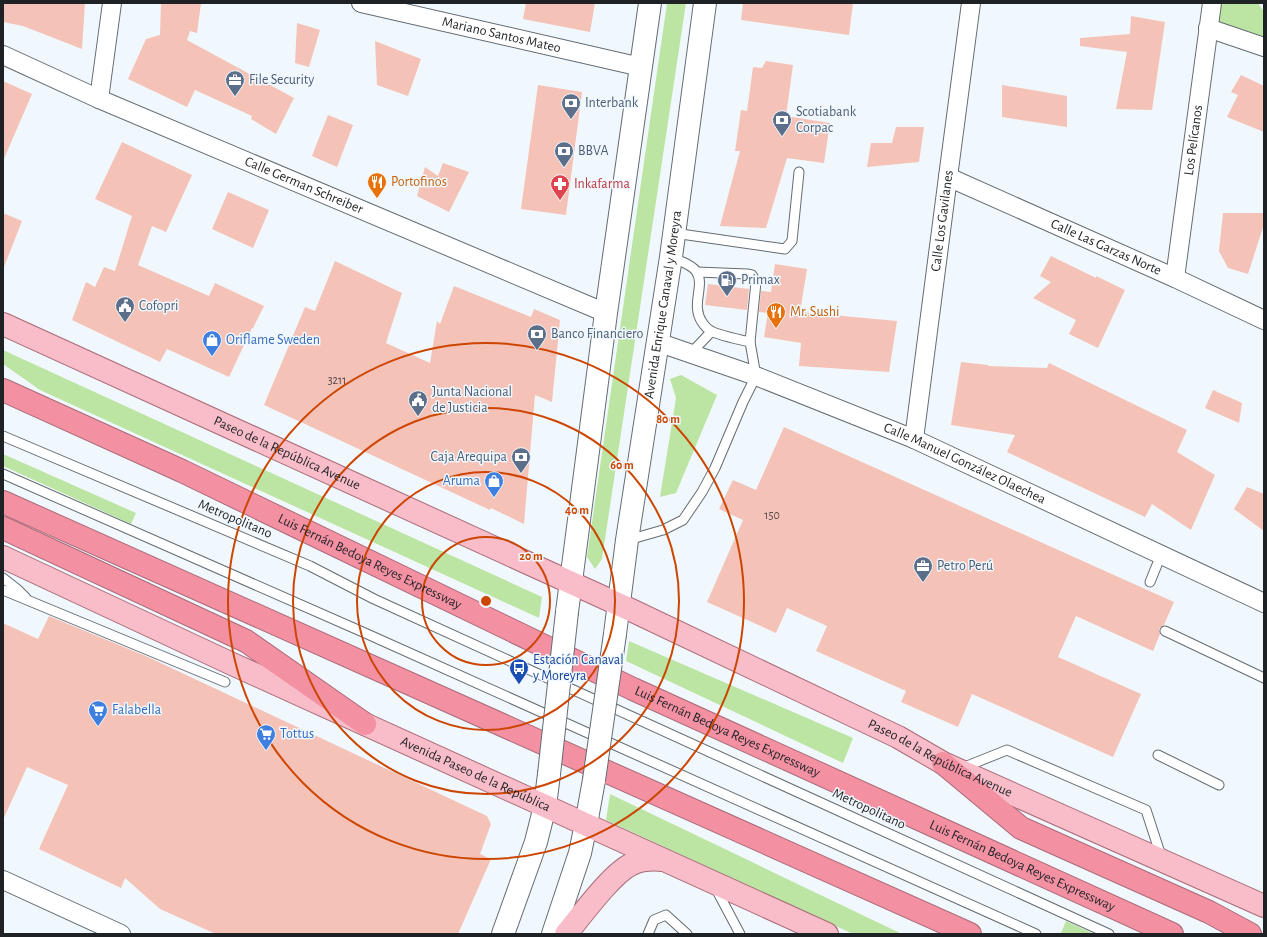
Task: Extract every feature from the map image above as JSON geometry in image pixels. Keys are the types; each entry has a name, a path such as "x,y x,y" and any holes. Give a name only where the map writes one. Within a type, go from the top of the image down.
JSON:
{"highway":[{"name":"Luis Fernán Bedoya Reyes Expressway","path":"3,390 182,471 633,689 1172,934"},
{"path":"3,502 970,934"},
{"path":"3,528 246,641 365,724"},
{"path":"950,767 1021,828 1209,912 1250,934"}],"main road":[{"name":"Paseo de la República Avenue","path":"3,324 540,568 898,737 950,767 1264,906"},
{"path":"3,557 365,724"},
{"name":"Avenida Paseo de la República","path":"365,724 586,824"},
{"path":"586,824 826,934"},
{"path":"566,934 620,872 638,862 651,859 663,860"}],"street":[{"path":"99,99 112,3"},
{"name":"Mariano Santos Mateo","path":"361,3 641,67"},
{"path":"503,934 536,842 545,806 570,583 606,313 650,3"},
{"name":"Avenida Enrique Canaval y Moreyra","path":"553,934 580,853 594,780 627,540 674,233 705,3"},
{"name":"Calle Los Gavilanes","path":"914,439 972,3"},
{"name":"Los Pelícanos","path":"1175,278 1212,3"},
{"path":"1208,28 1264,47"},
{"name":"Calle German Schreiber","path":"3,55 99,99 606,313"},
{"name":"Calle Las Garzas Norte","path":"948,177 1175,278 1264,320"},
{"name":"Calle Manuel González Olaechea","path":"657,342 756,376 914,439 1264,603"},
{"path":"3,880 122,934"}],"lane":[{"path":"674,233 785,249 792,241 799,172"},
{"path":"670,257 692,267 697,272 700,286 697,300 698,315 704,325 711,332 750,342"},
{"path":"627,540 663,530 683,520 702,492 715,468 742,402 756,376 750,342 756,282 752,275 747,274 697,272"},
{"path":"691,353 711,332"},
{"name":"Metropolitano","path":"3,436 310,566 389,605 1109,934"},
{"path":"3,474 365,633 1036,934"},
{"path":"1150,582 1161,555"},
{"path":"3,578 17,589 28,601"},
{"path":"3,590 225,682"},
{"path":"1165,632 1264,678"},
{"path":"950,767 1007,750 1146,810 1162,860"},
{"path":"1158,755 1219,785"},
{"path":"713,882 740,934"},
{"path":"648,934 654,920 666,915 687,934"}],"green space":[{"path":"667,3 686,3 602,559 595,569 587,557"},
{"path":"1220,3 1258,3 1264,12 1264,38 1216,26"},
{"path":"3,350 542,597 539,618 40,390 3,364"},
{"path":"681,375 717,395 676,493 660,497 676,398 670,379"},
{"path":"3,454 136,513 131,524 3,466"},
{"path":"629,641 853,738 843,763 626,661"},
{"path":"610,794 902,934 853,934 606,820"},
{"path":"1066,921 1094,934 1061,933"}],"building":[{"path":"3,3 85,3 82,49 23,26 3,22"},
{"path":"161,3 201,3 197,33 190,31 187,40 294,98 276,134 251,119 252,116 195,90 187,107 128,79 146,39 160,35"},
{"path":"526,3 595,3 590,32 523,19"},
{"path":"743,3 853,3 849,35 741,20"},
{"path":"1131,16 1165,22 1152,110 1116,109 1127,52 1080,46 1080,38 1130,34"},
{"path":"297,23 320,30 309,67 295,63"},
{"path":"375,41 421,59 408,96 377,85"},
{"path":"766,61 793,65 786,116 830,123 824,163 787,158 766,228 720,226 740,151 735,151 741,110 747,111 753,67 762,68"},
{"path":"1241,75 1264,86 1264,132 1227,117 1238,95 1231,92"},
{"path":"3,81 32,94 3,161"},
{"path":"538,85 582,92 566,215 521,209"},
{"path":"1002,85 1067,96 1067,127 1002,117"},
{"path":"328,115 353,125 337,167 312,156"},
{"path":"896,127 924,127 919,162 867,167 871,143 892,143"},
{"path":"122,142 192,175 166,232 152,226 138,265 209,296 215,283 264,306 229,377 167,349 160,362 72,320 86,282 95,287 104,267 115,271 132,216 95,199"},
{"path":"443,163 469,172 449,212 417,196 425,167 438,176"},
{"path":"228,192 269,210 253,248 212,229"},
{"path":"3,213 22,221 4,267 3,266"},
{"path":"1223,213 1264,213 1264,224 1248,274 1228,268 1219,251"},
{"path":"1051,256 1096,278 1096,276 1125,290 1098,348 1069,334 1076,320 1033,298 1051,282 1040,276"},
{"path":"335,261 402,293 386,343 430,363 437,321 440,324 454,286 531,317 534,309 560,320 552,402 535,395 524,524 491,508 490,510 264,405 305,307 315,311"},
{"path":"775,264 807,269 800,312 897,321 889,372 799,366 801,343 764,337 768,313 759,312 761,291 771,292"},
{"name":"Primax","path":"708,284 749,289 747,310 705,305"},
{"path":"961,362 988,366 1047,368 1049,363 1187,430 1177,452 1215,475 1191,530 1152,504 1145,517 1007,452 1015,435 951,425"},
{"path":"1213,390 1242,403 1239,423 1205,408"},
{"name":"Petro Perú","path":"784,427 1174,602 1164,625 1159,629 1160,634 1153,651 1076,616 1058,657 1141,694 1113,757 972,694 958,727 901,702 906,691 816,651 827,626 787,608 776,633 707,602 743,520 719,509 733,480 756,490"},
{"path":"1247,487 1264,494 1264,531 1234,509"},
{"name":"Tottus","path":"49,616 148,657 487,816 491,824 480,854 491,859 458,934 216,934 160,909 125,878 121,888 39,849 68,785 27,767 3,820 3,623 38,639"}],"place":[{"name":"File Security","path":"235,97"},
{"name":"Interbank","path":"571,120"},
{"name":"Scotiabank Corpac","path":"782,137"},
{"name":"BBVA","path":"564,168"},
{"name":"Portofinos","path":"377,199"},
{"name":"Inkafarma","path":"560,201"},
{"name":"Primax","path":"727,297"},
{"name":"Cofopri","path":"125,323"},
{"name":"Mr. Sushi","path":"776,329"},
{"name":"Banco Financiero","path":"537,351"},
{"name":"Oriflame Sweden","path":"212,357"},
{"name":"Junta Nacional de Justicia","path":"418,417"},
{"name":"Caja Arequipa","path":"521,474"},
{"name":"Aruma","path":"494,498"},
{"name":"Petro Perú","path":"923,583"},
{"name":"Estación Canaval y Moreyra","path":"519,685"},
{"name":"Falabella","path":"98,727"},
{"name":"Tottus","path":"266,751"}]}
